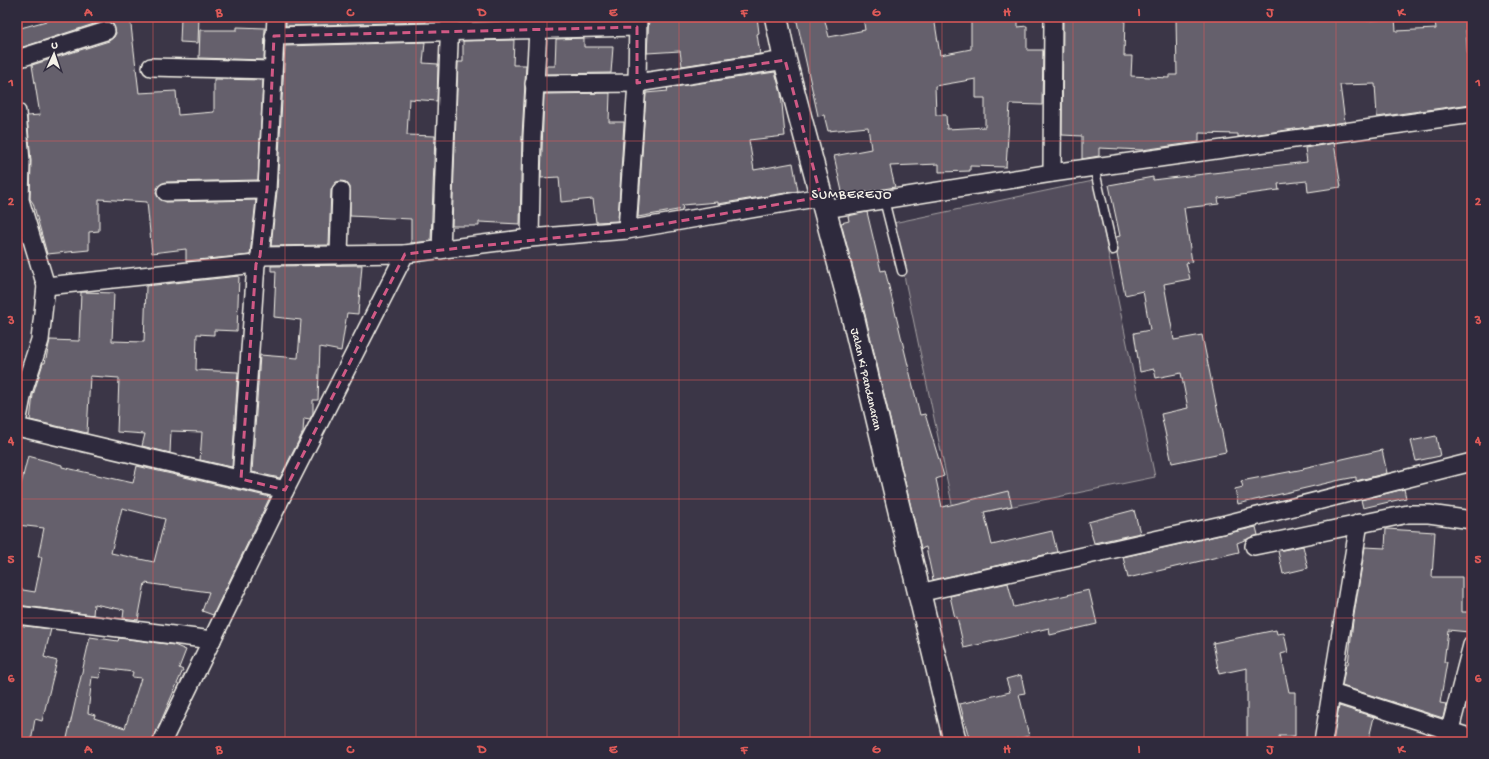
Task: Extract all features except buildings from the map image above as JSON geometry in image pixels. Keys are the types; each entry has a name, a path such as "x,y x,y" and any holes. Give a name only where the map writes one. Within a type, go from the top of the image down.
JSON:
{"main road":[{"name":"Jalan Ki Pandanaran","path":"776,17 785,60 823,203 955,742"}],"street":[{"path":"241,479 258,260 267,190 272,70 276,17"},
{"path":"1052,173 1053,17"},
{"path":"274,36 450,24 538,30 638,22 637,83 627,230"},
{"path":"442,250 450,24"},
{"path":"17,59 106,30"},
{"path":"530,238 534,84 538,30"},
{"path":"534,84 637,83 785,60"},
{"path":"151,67 272,70"},
{"path":"17,112 21,155 20,200 46,286 40,340 23,392 17,423"},
{"path":"46,286 258,260 339,255 405,254 530,238 627,230 823,203 884,200 1052,173 1472,114"},
{"path":"166,192 267,190"},
{"path":"339,255 341,191"},
{"path":"162,742 285,490 405,254"},
{"path":"17,427 285,490"},
{"path":"919,593 1226,524 1472,462"},
{"path":"1254,546 1408,514 1422,514 1472,520"},
{"path":"1323,742 1359,523"},
{"path":"17,615 212,640"},
{"path":"1448,736 1472,645"},
{"path":"1332,693 1448,736 1472,738"}],"lane":[{"path":"1094,167 1113,250"},
{"path":"884,200 902,271"}],"highlighted area":[{"path":"637,27 637,83 785,60 821,197 627,230 405,254 285,490 241,479 256,264 260,256 267,190 274,36"}],"shaded area":[{"path":"1093,181 1155,477 955,518 893,223"}],"district":[{"name":"SUMBEREJO","path":"852,193"}]}
